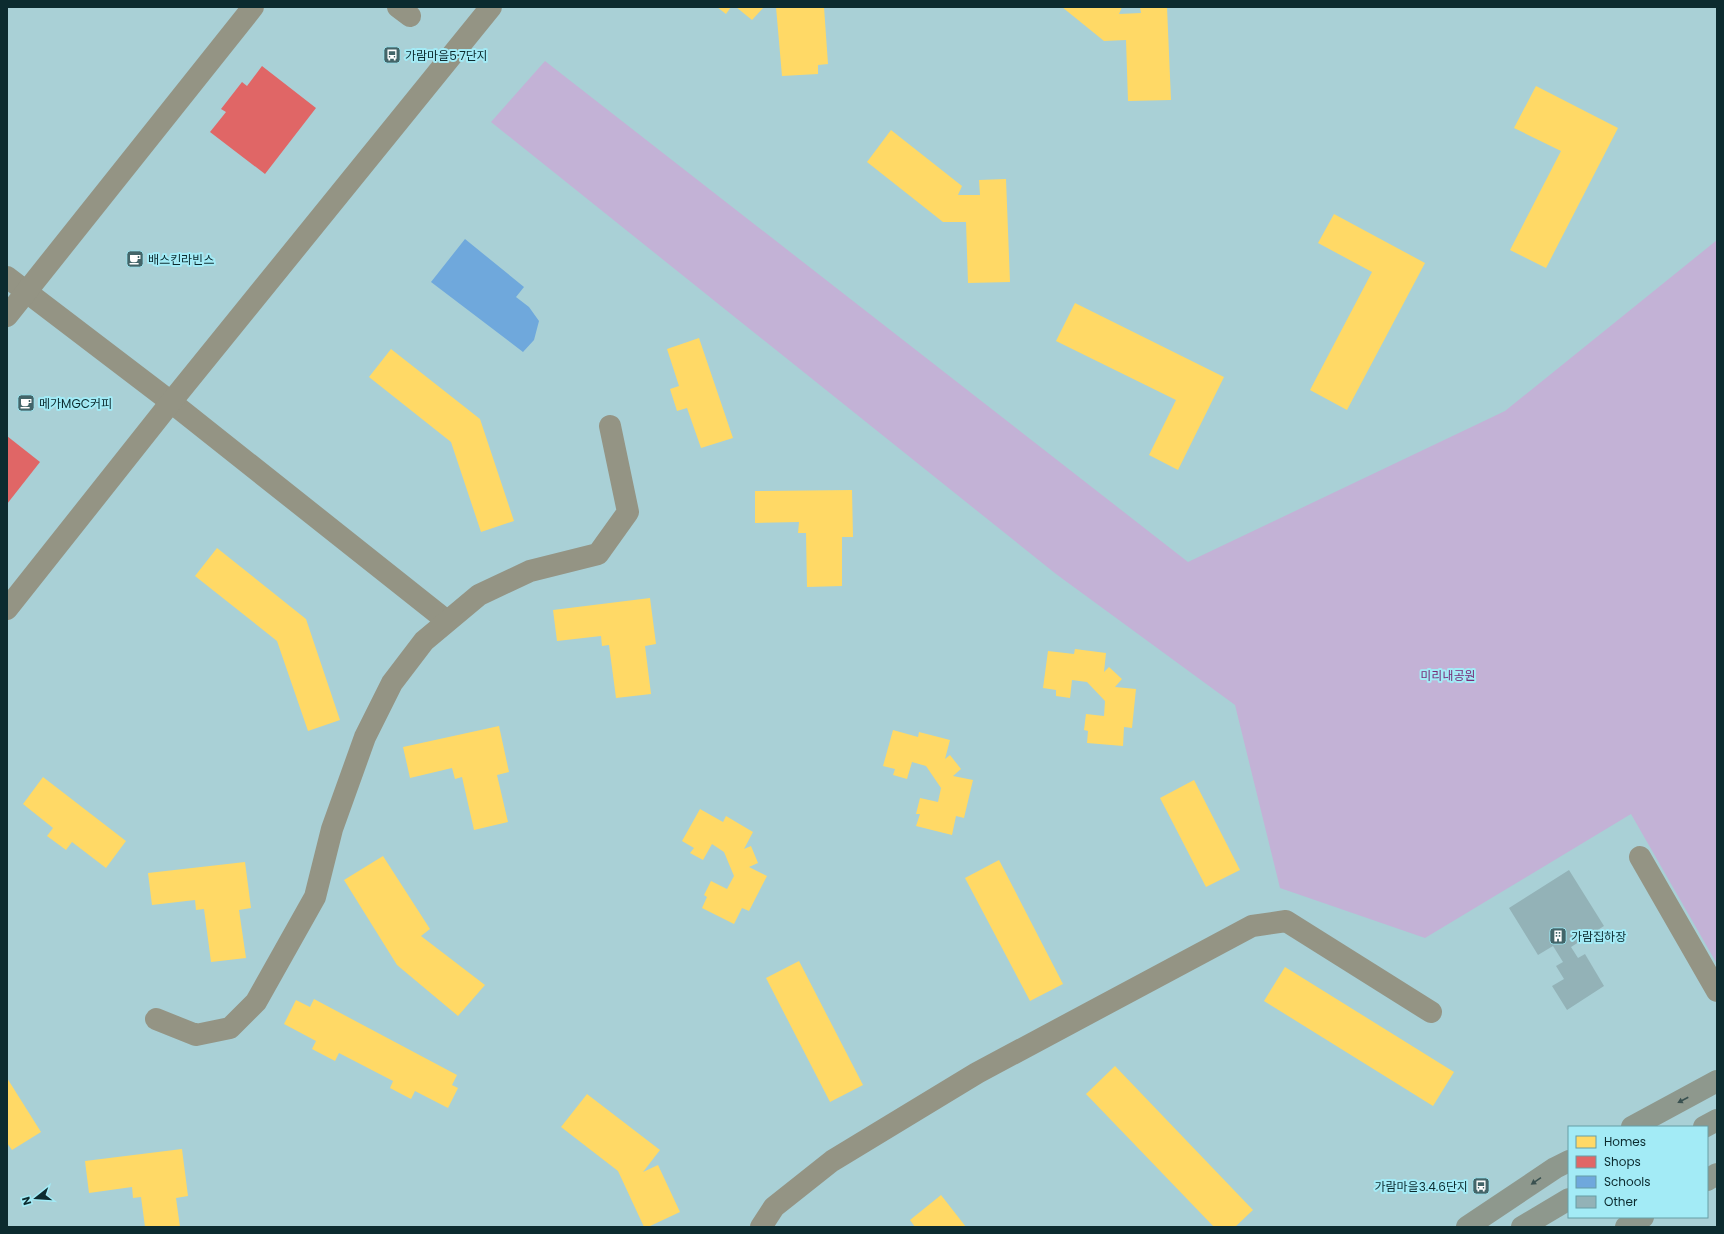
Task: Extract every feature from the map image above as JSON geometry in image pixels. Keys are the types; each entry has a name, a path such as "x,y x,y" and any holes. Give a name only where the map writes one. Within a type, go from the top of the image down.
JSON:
{"main road":[{"path":"1634,1126 1717,1081"},
{"path":"1706,1126 1717,1120"},
{"path":"1467,1227 1555,1168 1568,1162"},
{"path":"1708,1179 1717,1174"},
{"path":"1522,1227 1568,1200"},
{"path":"1626,1227 1641,1218"}],"street":[{"path":"7,316 253,7"},
{"path":"7,609 171,402 491,7"},
{"path":"7,277 171,402 447,622"},
{"path":"156,1019 196,1035 230,1028 256,1002 315,897 332,829 365,738 392,682 424,641 479,596 530,571 598,554 628,512 610,426"},
{"path":"1640,858 1717,991"},
{"path":"761,1227 774,1207 832,1162 977,1073 1252,926 1286,921 1431,1012"}],"green space":[{"name":"미리내공원","path":"545,61 1188,562 1505,411 1717,240 1717,964 1631,814 1425,938 1280,888 1235,705 1056,574 491,122"}],"building: Homes":[{"path":"717,7 731,7 726,14"},
{"path":"736,7 764,7 752,20"},
{"path":"776,7 824,7 828,64 818,65 818,74 782,76"},
{"path":"1062,7 1122,7 1119,14 1141,13 1140,7 1167,7 1171,100 1128,101 1126,40 1104,41"},
{"path":"1536,86 1618,128 1546,268 1510,250 1561,151 1514,128"},
{"path":"891,130 962,186 958,195 980,195 979,180 1006,179 1010,282 968,283 966,222 943,222 867,162"},
{"path":"1334,214 1425,263 1347,410 1310,390 1372,272 1318,243"},
{"path":"1075,303 1224,377 1178,470 1149,455 1176,400 1056,341"},
{"path":"699,338 733,438 701,448 687,408 677,411 670,389 679,386 667,349"},
{"path":"391,349 480,419 514,521 481,532 451,442 369,377"},
{"path":"852,490 853,537 842,537 842,586 807,587 806,533 798,533 799,522 755,523 755,491"},
{"path":"217,548 306,619 340,720 308,731 277,641 195,576"},
{"path":"650,598 656,644 645,646 651,694 616,698 609,645 602,646 601,636 557,641 553,610"},
{"path":"1075,649 1106,653 1104,672 1109,667 1122,679 1115,687 1136,689 1132,728 1124,727 1123,746 1087,743 1088,731 1084,730 1086,714 1104,716 1105,701 1087,682 1072,680 1070,698 1056,696 1056,690 1043,688 1048,651 1074,654"},
{"path":"499,726 509,772 497,775 508,822 474,830 462,777 455,779 452,768 410,778 403,747"},
{"path":"893,730 918,737 919,732 950,740 945,759 950,755 961,769 953,776 973,780 964,818 956,816 952,835 916,826 920,814 916,814 920,798 938,802 941,788 926,766 912,762 907,779 893,775 895,769 883,766"},
{"path":"43,777 126,841 106,868 72,842 66,850 47,836 53,828 23,804"},
{"path":"1194,780 1240,870 1206,887 1160,798"},
{"path":"700,809 723,822 726,816 753,832 744,849 751,846 758,863 749,867 767,876 749,911 742,908 734,924 702,908 707,897 704,895 711,881 727,889 734,876 724,852 712,844 703,860 690,853 694,848 682,841"},
{"path":"383,856 430,929 421,936 485,985 458,1016 397,965 344,880"},
{"path":"999,860 1063,984 1030,1001 965,878"},
{"path":"245,862 251,908 239,910 246,958 211,962 204,909 196,910 195,900 152,905 148,873"},
{"path":"799,961 863,1085 830,1102 766,978"},
{"path":"1285,967 1454,1072 1433,1106 1264,1001"},
{"path":"314,999 457,1075 452,1085 458,1088 448,1108 415,1091 411,1099 390,1088 393,1081 339,1053 335,1061 312,1049 316,1041 284,1024 296,1000 310,1007"},
{"path":"1115,1066 1253,1210 1235,1227 1214,1227 1086,1094"},
{"path":"7,1078 41,1132 12,1150 7,1143"},
{"path":"587,1094 660,1150 643,1172 658,1165 680,1212 648,1227 644,1227 618,1171 561,1127"},
{"path":"182,1149 188,1196 176,1198 180,1227 145,1227 141,1197 133,1198 132,1187 89,1193 85,1161"},
{"path":"941,1195 966,1227 915,1227 910,1220"}],"building: Shops":[{"path":"262,66 316,108 265,174 210,132 226,112 221,109 242,82 247,86"},
{"path":"7,436 40,462 7,504"}],"building: Schools":[{"path":"465,239 524,287 516,297 529,307 539,321 534,340 523,352 431,282"}],"building: Other":[{"name":"가람집하장","path":"1569,870 1604,926 1571,947 1578,958 1585,954 1604,986 1567,1010 1552,986 1564,979 1556,966 1563,962 1553,946 1538,955 1509,908"}],"place":[{"name":"가람마을5·7단지","path":"392,55"},
{"name":"배스킨라빈스","path":"135,259"},
{"name":"메가MGC커피","path":"26,403"},
{"name":"가람집하장","path":"1558,936"},
{"name":"가람마을3.4.6단지","path":"1481,1186"}]}
